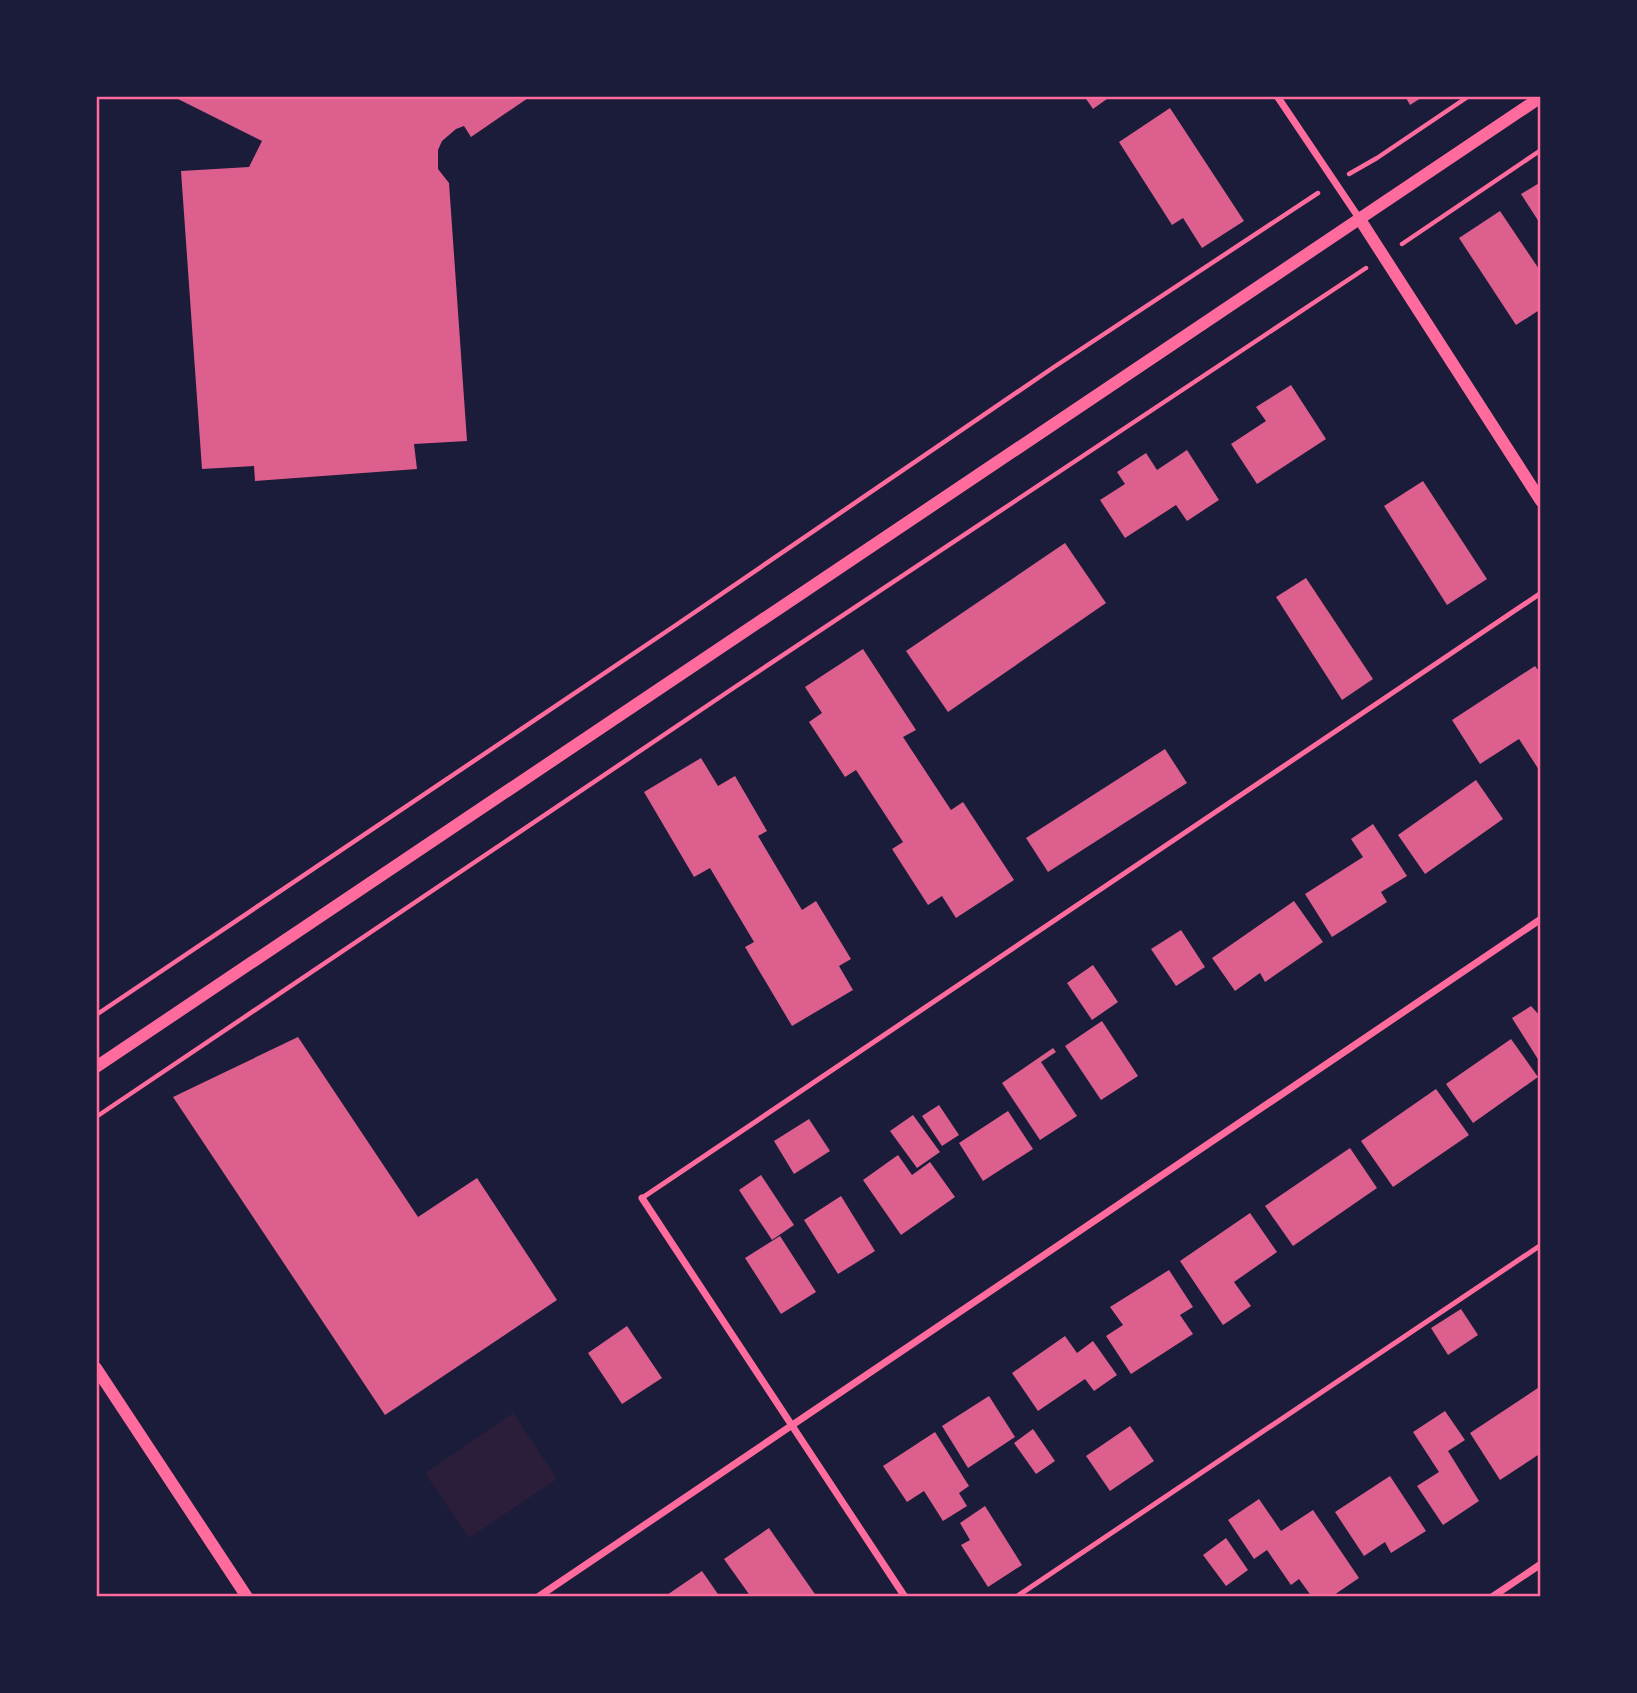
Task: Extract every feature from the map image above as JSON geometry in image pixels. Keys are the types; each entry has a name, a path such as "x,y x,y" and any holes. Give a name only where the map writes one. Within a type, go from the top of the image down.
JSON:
{"street":[{"path":"1277,96 1384,256 1541,501"},
{"path":"96,1067 1541,97"},
{"path":"538,1597 1541,919"},
{"path":"642,1198 905,1597"},
{"path":"96,1368 247,1597"},
{"path":"1492,1597 1541,1564"}],"lane":[{"path":"642,1198 1541,593"},
{"path":"1016,1597 1541,1245"}],"path":[{"path":"96,1015 1054,367 1469,96"},
{"path":"96,1116 1541,150"}],"shaded area":[{"path":"513,1413 557,1479 469,1538 425,1473"}],"building":[{"path":"172,96 531,96 471,137 464,126 456,129 442,141 438,150 438,169 449,183 467,441 414,444 417,469 255,481 254,466 202,469 181,171 249,167 262,141"},
{"path":"1084,96 1111,96 1093,109"},
{"path":"1405,96 1424,96 1410,105"},
{"path":"1170,108 1244,221 1202,248 1183,218 1172,225 1119,142"},
{"path":"1541,182 1541,225 1521,194"},
{"path":"1500,211 1541,272 1541,309 1516,325 1459,238"},
{"path":"1291,385 1326,439 1257,484 1231,444 1266,421 1256,407"},
{"path":"1187,450 1219,500 1187,521 1176,505 1125,538 1100,500 1125,484 1117,472 1146,453 1157,470"},
{"path":"1423,481 1487,579 1447,605 1384,506"},
{"path":"1065,543 1106,603 948,712 906,651"},
{"path":"1306,578 1373,679 1342,700 1276,597"},
{"path":"863,649 916,730 903,737 951,810 963,802 1014,880 956,918 942,896 928,905 892,849 903,842 856,770 845,777 809,722 822,713 805,687"},
{"path":"1535,666 1541,674 1541,773 1519,739 1480,764 1452,720"},
{"path":"1165,749 1187,783 1048,872 1026,838"},
{"path":"701,758 718,786 735,776 767,831 758,836 802,910 816,901 851,959 839,966 853,990 792,1026 745,947 754,942 710,868 694,877 644,792"},
{"path":"1476,780 1503,819 1425,874 1398,835"},
{"path":"1373,824 1407,876 1381,892 1387,902 1332,937 1305,894 1363,857 1351,839"},
{"path":"1294,901 1323,942 1265,982 1260,973 1235,991 1212,958"},
{"path":"1181,930 1205,967 1176,986 1151,949"},
{"path":"1093,965 1118,1002 1092,1020 1067,983"},
{"path":"1531,1006 1541,1017 1541,1064 1512,1018"},
{"path":"1102,1021 1138,1076 1101,1100 1065,1046"},
{"path":"298,1037 418,1217 477,1178 557,1300 385,1415 173,1097"},
{"path":"1511,1039 1538,1077 1473,1123 1446,1084"},
{"path":"1053,1048 1056,1052 1041,1062 1077,1116 1040,1140 1002,1083"},
{"path":"1436,1089 1469,1135 1393,1187 1361,1141"},
{"path":"939,1105 959,1135 942,1146 922,1116"},
{"path":"1008,1111 1033,1149 983,1181 959,1143"},
{"path":"913,1115 940,1152 917,1168 890,1131"},
{"path":"809,1119 830,1151 794,1174 774,1141"},
{"path":"1350,1148 1377,1188 1293,1246 1265,1206"},
{"path":"898,1155 912,1175 930,1162 955,1197 901,1235 863,1180"},
{"path":"761,1175 794,1225 772,1240 739,1190"},
{"path":"841,1196 875,1251 838,1274 804,1220"},
{"path":"1250,1213 1277,1252 1234,1282 1251,1306 1223,1325 1180,1261"},
{"path":"780,1236 816,1292 781,1314 745,1258"},
{"path":"1169,1270 1193,1307 1180,1315 1193,1334 1131,1374 1106,1336 1123,1325 1110,1307"},
{"path":"1461,1309 1478,1335 1448,1355 1431,1328"},
{"path":"627,1326 662,1378 622,1404 588,1353"},
{"path":"1065,1336 1077,1353 1093,1341 1117,1375 1094,1391 1085,1379 1038,1411 1012,1373"},
{"path":"1541,1386 1541,1453 1500,1480 1470,1433"},
{"path":"989,1396 1015,1437 968,1468 942,1426"},
{"path":"1445,1411 1465,1440 1448,1451 1479,1501 1443,1525 1417,1486 1439,1472 1413,1432"},
{"path":"1130,1426 1154,1461 1110,1491 1086,1456"},
{"path":"1033,1429 1055,1461 1036,1474 1014,1443"},
{"path":"935,1432 969,1486 959,1493 967,1506 943,1521 924,1491 907,1502 883,1466"},
{"path":"1390,1476 1426,1531 1391,1553 1385,1542 1364,1556 1335,1512"},
{"path":"1259,1499 1281,1531 1313,1510 1359,1578 1331,1597 1312,1597 1299,1579 1291,1585 1267,1550 1254,1559 1228,1520"},
{"path":"985,1506 1022,1565 988,1587 961,1545 970,1540 960,1523"},
{"path":"769,1528 817,1597 751,1597 724,1559"},
{"path":"1226,1538 1248,1570 1226,1586 1203,1555"},
{"path":"702,1571 720,1597 664,1597"}]}
